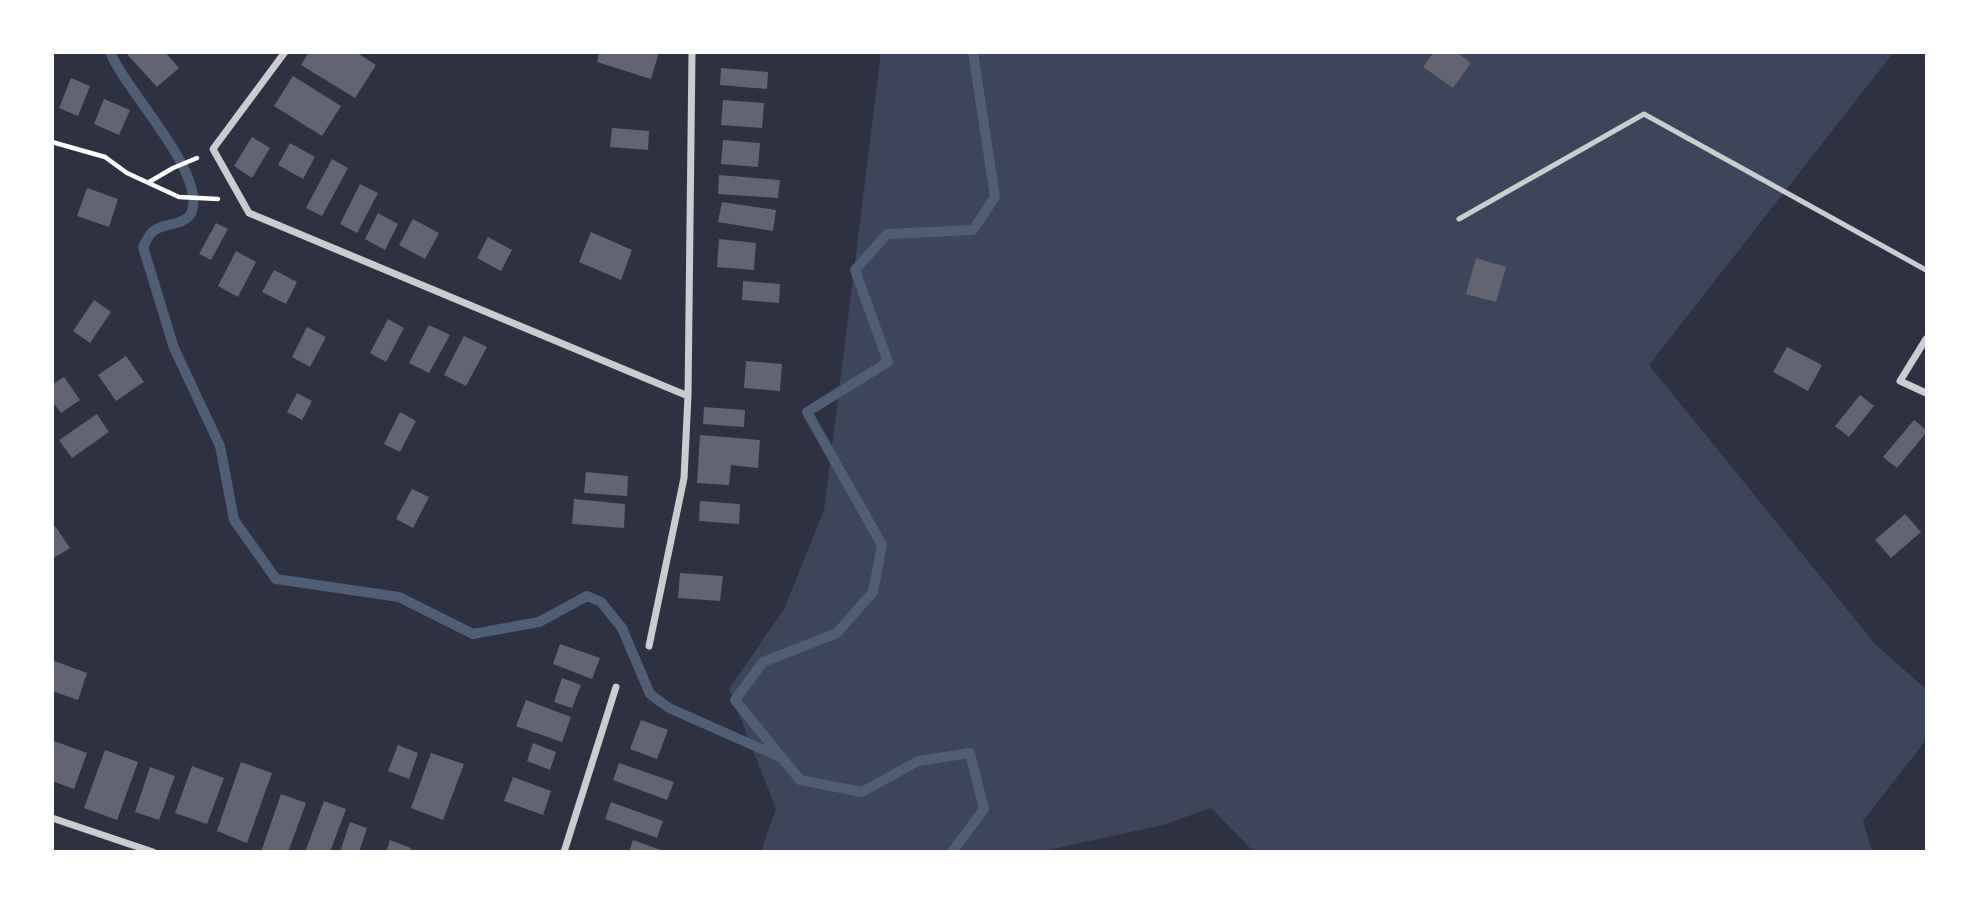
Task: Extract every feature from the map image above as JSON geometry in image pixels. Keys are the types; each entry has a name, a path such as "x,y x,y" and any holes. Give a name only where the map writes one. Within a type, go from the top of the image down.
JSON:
{"street":[{"path":"285,52 213,149 249,213 688,396"},
{"path":"649,646 684,478 688,396 692,52"},
{"path":"1927,339 1900,381 1927,393"},
{"path":"564,852 616,687"},
{"path":"52,818 153,852"}],"lane":[{"path":"1459,219 1644,114 1927,270"}],"path":[{"path":"52,142 105,157 127,173 179,197 202,198"},
{"path":"148,183 173,168 191,162"}],"shaded area":[{"path":"881,53 1893,53 1649,365 1876,645 1926,689 1926,740 1863,821 1872,851 1253,851 1211,808 1163,825 1044,851 761,851 776,809 729,689 784,609 824,510"}],"building":[{"path":"125,52 165,52 179,68 157,87"},
{"path":"309,52 356,52 376,65 355,98 301,65"},
{"path":"599,52 659,52 651,79 597,62"},
{"path":"1434,52 1456,52 1471,63 1453,88 1423,67"},
{"path":"721,68 768,72 767,89 720,85"},
{"path":"293,76 341,106 322,136 274,106"},
{"path":"71,78 90,86 78,116 59,108"},
{"path":"104,99 130,110 119,135 94,124"},
{"path":"723,100 764,103 762,128 721,125"},
{"path":"612,128 649,131 648,150 610,147"},
{"path":"252,137 270,148 252,178 234,166"},
{"path":"723,140 760,143 758,167 721,164"},
{"path":"290,143 315,157 303,179 278,165"},
{"path":"332,159 348,168 322,216 306,208"},
{"path":"719,175 780,180 778,198 718,194"},
{"path":"360,184 378,193 357,233 340,224"},
{"path":"87,188 118,199 109,227 77,216"},
{"path":"722,202 776,210 773,231 718,222"},
{"path":"378,213 398,224 385,250 365,239"},
{"path":"413,219 439,233 425,259 399,245"},
{"path":"216,223 228,229 211,260 199,254"},
{"path":"591,232 632,250 621,280 579,262"},
{"path":"488,237 512,250 501,271 477,258"},
{"path":"719,239 756,243 754,270 717,267"},
{"path":"236,251 256,262 238,297 218,286"},
{"path":"1476,258 1506,267 1496,302 1466,294"},
{"path":"274,270 297,282 286,304 262,292"},
{"path":"743,281 780,284 779,303 742,300"},
{"path":"94,300 111,312 90,343 73,331"},
{"path":"388,319 404,328 386,362 370,353"},
{"path":"429,325 450,335 429,373 409,363"},
{"path":"307,327 326,337 310,367 292,357"},
{"path":"464,336 487,347 466,386 444,375"},
{"path":"1787,347 1822,365 1808,391 1773,372"},
{"path":"126,356 144,382 116,401 98,375"},
{"path":"746,361 782,364 780,391 744,388"},
{"path":"64,377 80,400 61,413 52,401 52,385"},
{"path":"297,393 312,401 302,420 287,412"},
{"path":"1860,395 1874,406 1849,437 1835,426"},
{"path":"704,407 745,410 744,427 703,424"},
{"path":"400,412 416,421 400,452 384,444"},
{"path":"97,414 109,432 72,458 59,440"},
{"path":"1914,420 1926,433 1897,468 1883,457"},
{"path":"700,435 760,440 758,468 731,465 729,485 697,483"},
{"path":"586,472 628,476 627,496 584,493"},
{"path":"412,489 429,497 413,528 396,519"},
{"path":"574,499 625,504 624,528 572,524"},
{"path":"700,501 740,504 739,524 699,521"},
{"path":"1905,514 1921,532 1891,558 1875,540"},
{"path":"55,526 70,548 52,559 52,528"},
{"path":"680,573 723,576 720,601 678,598"},
{"path":"560,644 600,658 592,679 553,664"},
{"path":"52,660 87,673 78,700 52,691"},
{"path":"562,678 581,685 572,708 554,702"},
{"path":"526,700 571,717 562,742 516,726"},
{"path":"641,720 668,730 657,759 630,749"},
{"path":"54,741 87,753 74,789 52,781"},
{"path":"533,743 556,752 550,770 527,761"},
{"path":"398,745 418,753 409,779 388,771"},
{"path":"105,750 138,762 117,820 84,808"},
{"path":"431,753 464,764 443,820 411,808"},
{"path":"241,762 272,773 247,843 217,831"},
{"path":"619,763 674,782 667,800 613,780"},
{"path":"192,766 224,778 207,824 175,813"},
{"path":"150,767 175,776 159,820 135,812"},
{"path":"513,777 551,791 543,815 504,801"},
{"path":"281,794 306,803 288,852 261,852"},
{"path":"324,801 346,809 330,852 305,852"},
{"path":"611,802 663,821 657,838 605,819"},
{"path":"350,822 367,828 359,852 340,852"},
{"path":"390,840 411,848 410,852 386,852"},
{"path":"633,840 664,851 664,852 629,852"}],"waterway":[{"path":"110,52 176,153 193,194 190,216 153,231 143,247 174,348 220,446 234,520 276,579 399,597 473,634 539,622 587,596 601,602 622,628 650,694 669,708 782,758"},
{"path":"952,852 984,809 970,753 918,761 862,792 800,780 735,700 763,662 837,633 873,592 882,545 807,412 888,362 855,270 887,234 973,230 995,197 973,52"}]}
